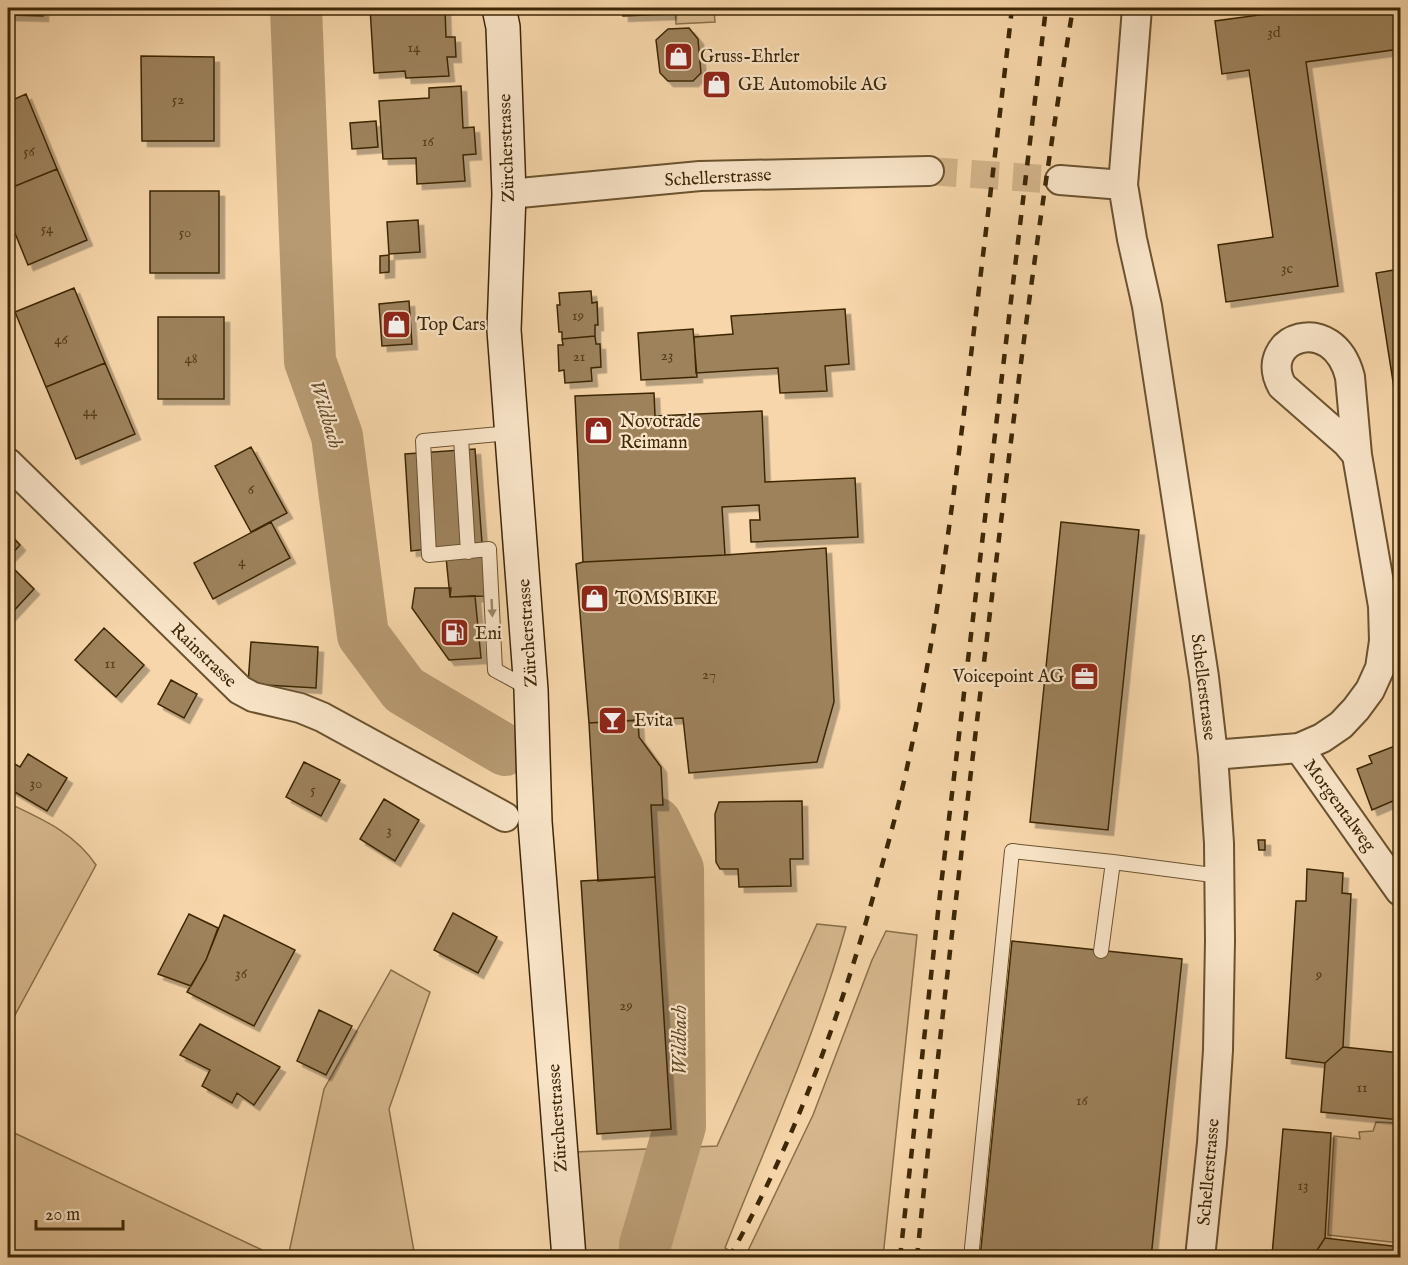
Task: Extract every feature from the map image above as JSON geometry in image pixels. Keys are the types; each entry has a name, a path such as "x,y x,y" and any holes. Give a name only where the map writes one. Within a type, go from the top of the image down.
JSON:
{"main road":[{"name":"Zürcherstrasse","path":"499,8 502,27 509,194 504,330 531,690 535,822 569,1257"}],"street":[{"name":"Schellerstrasse","path":"1137,8 1123,185 1147,306 1204,677 1213,755 1220,876 1218,1050 1212,1143 1200,1257"},
{"name":"Schellerstrasse","path":"509,194 700,176 928,171"},
{"path":"1060,180 1123,185"},
{"name":"Morgentalweg","path":"1213,755 1299,748 1322,738 1341,725 1370,690 1380,668 1384,641 1383,606 1357,455"},
{"name":"Rainstrasse","path":"8,463 240,690 253,697 300,708 322,717 505,817"},
{"name":"Morgentalweg","path":"1299,748 1401,891"}],"lane":[{"path":"512,433 423,441 429,555 489,549 495,670 531,690"},
{"path":"461,438 468,552"},
{"path":"971,1257 1012,851 1220,876"},
{"path":"1101,951 1113,862"}],"shaded area":[{"path":"675,8 714,8 715,22 676,24"},
{"path":"8,803 57,828 78,844 96,865 8,1028"},
{"path":"817,924 846,927 820,1009 790,1089 725,1248 740,1257 585,1257 575,1152 717,1146"},
{"path":"886,931 917,935 883,1257 745,1257 813,1115 872,960"},
{"path":"391,970 430,992 389,1109 415,1257 288,1257 324,1089"},
{"path":"1376,1122 1400,1123 1400,1243 1328,1235 1334,1136 1360,1139 1359,1132 1373,1131"},
{"path":"8,1130 277,1257 8,1257"}],"building":[{"path":"8,8 43,8 43,16 8,15"},
{"path":"370,8 445,8 446,37 455,37 456,57 447,57 449,76 406,78 405,71 374,73"},
{"path":"623,8 671,8 671,14 623,16"},
{"path":"1310,8 1400,8 1400,49 1306,62 1338,286 1226,302 1218,245 1273,237 1249,70 1222,74 1215,21"},
{"name":"Gruss-Ehrler","path":"689,28 698,39 701,73 693,81 668,81 660,73 656,40 668,29"},
{"path":"141,56 214,57 214,141 142,141"},
{"path":"461,86 463,128 474,127 476,154 463,155 465,181 417,184 416,158 383,159 379,101 429,98 429,88"},
{"path":"26,94 57,169 8,189 8,102"},
{"path":"376,121 378,147 352,149 350,123"},
{"path":"57,169 87,240 28,265 8,216 8,189"},
{"path":"150,191 219,191 219,273 150,273"},
{"path":"418,220 420,252 389,254 387,222"},
{"path":"389,255 389,272 380,273 380,256"},
{"path":"1400,269 1400,407 1397,407 1376,273"},
{"path":"74,288 105,363 46,387 15,312"},
{"path":"591,291 592,303 597,302 598,325 595,325 595,336 562,339 562,332 559,332 557,305 560,305 559,293"},
{"name":"Top Cars","path":"409,301 412,344 382,346 379,304"},
{"path":"845,309 849,364 825,366 827,391 780,393 778,368 696,373 694,337 733,334 731,316"},
{"path":"158,317 224,317 224,399 158,399"},
{"path":"693,329 697,377 641,380 638,333"},
{"path":"595,336 596,344 600,344 601,367 591,368 592,381 565,383 564,370 559,371 558,345 563,345 562,339"},
{"path":"105,363 135,434 76,459 46,387"},
{"path":"654,393 655,416 762,411 765,482 855,478 858,537 751,542 750,520 760,520 759,505 722,507 725,555 583,562 575,396"},
{"path":"251,447 287,513 251,532 215,466"},
{"path":"475,449 486,596 450,597 445,547 411,551 405,454"},
{"path":"271,522 290,558 213,599 194,563"},
{"name":"Voicepoint AG","path":"1061,522 1139,530 1108,830 1030,822"},
{"path":"8,532 20,545 8,558"},
{"path":"826,548 834,702 817,762 689,773 683,718 589,723 576,564"},
{"path":"8,563 34,589 8,617"},
{"name":"Eni","path":"415,588 451,588 450,597 475,596 481,658 449,660 412,608"},
{"path":"104,628 144,665 116,697 75,660"},
{"path":"251,642 318,647 316,688 248,684"},
{"path":"171,680 197,694 184,718 158,704"},
{"path":"638,720 639,737 661,767 663,805 651,805 655,877 598,881 589,723"},
{"path":"1400,744 1400,798 1372,810 1357,769 1372,763 1369,756"},
{"path":"28,754 67,778 47,811 8,788 8,772 13,763 20,767"},
{"path":"304,762 340,780 321,816 286,797"},
{"path":"384,799 419,820 395,861 360,839"},
{"path":"802,801 803,859 790,859 791,886 739,887 738,869 720,869 716,862 715,814 719,802"},
{"path":"1258,840 1265,840 1265,850 1259,850"},
{"path":"1307,869 1343,873 1342,893 1351,894 1343,1047 1325,1063 1286,1058 1296,901 1306,901"},
{"path":"655,877 671,1129 597,1134 581,881"},
{"path":"453,913 497,937 478,973 434,950"},
{"path":"189,914 218,928 206,960 191,986 158,974"},
{"path":"224,915 295,950 254,1026 187,992 206,960"},
{"path":"1012,941 1182,959 1151,1258 980,1258"},
{"path":"319,1010 352,1026 326,1075 297,1061"},
{"path":"200,1024 280,1067 254,1105 237,1093 232,1103 202,1086 210,1070 180,1055"},
{"path":"1343,1047 1400,1053 1400,1120 1321,1112 1325,1063"},
{"path":"1283,1129 1331,1133 1325,1238 1312,1258 1272,1255"},
{"path":"1325,1238 1400,1247 1400,1258 1312,1258"}],"waterway":[{"name":"Wildbach","path":"296,8 310,361 337,436 363,635 404,690 505,750"},
{"name":"Wildbach","path":"646,1258 645,1245 680,1126 678,869 656,823"}],"tunnel":[{"path":"929,171 1060,180"}],"railway":[{"path":"729,1258 790,1136 824,1051 866,922 906,772 927,668 951,512 1012,8"},
{"path":"900,1258 940,894 1046,8"},
{"path":"917,1258 1005,492 1036,249 1073,8"}],"place":[{"name":"Gruss-Ehrler","path":"679,56"},
{"name":"GE Automobile AG","path":"717,84"},
{"name":"Top Cars","path":"396,324"},
{"name":"Novotrade Reimann","path":"599,431"},
{"name":"TOMS BIKE","path":"594,598"},
{"name":"Eni","path":"454,633"},
{"name":"Voicepoint AG","path":"1085,676"},
{"name":"Evita","path":"613,720"}]}
